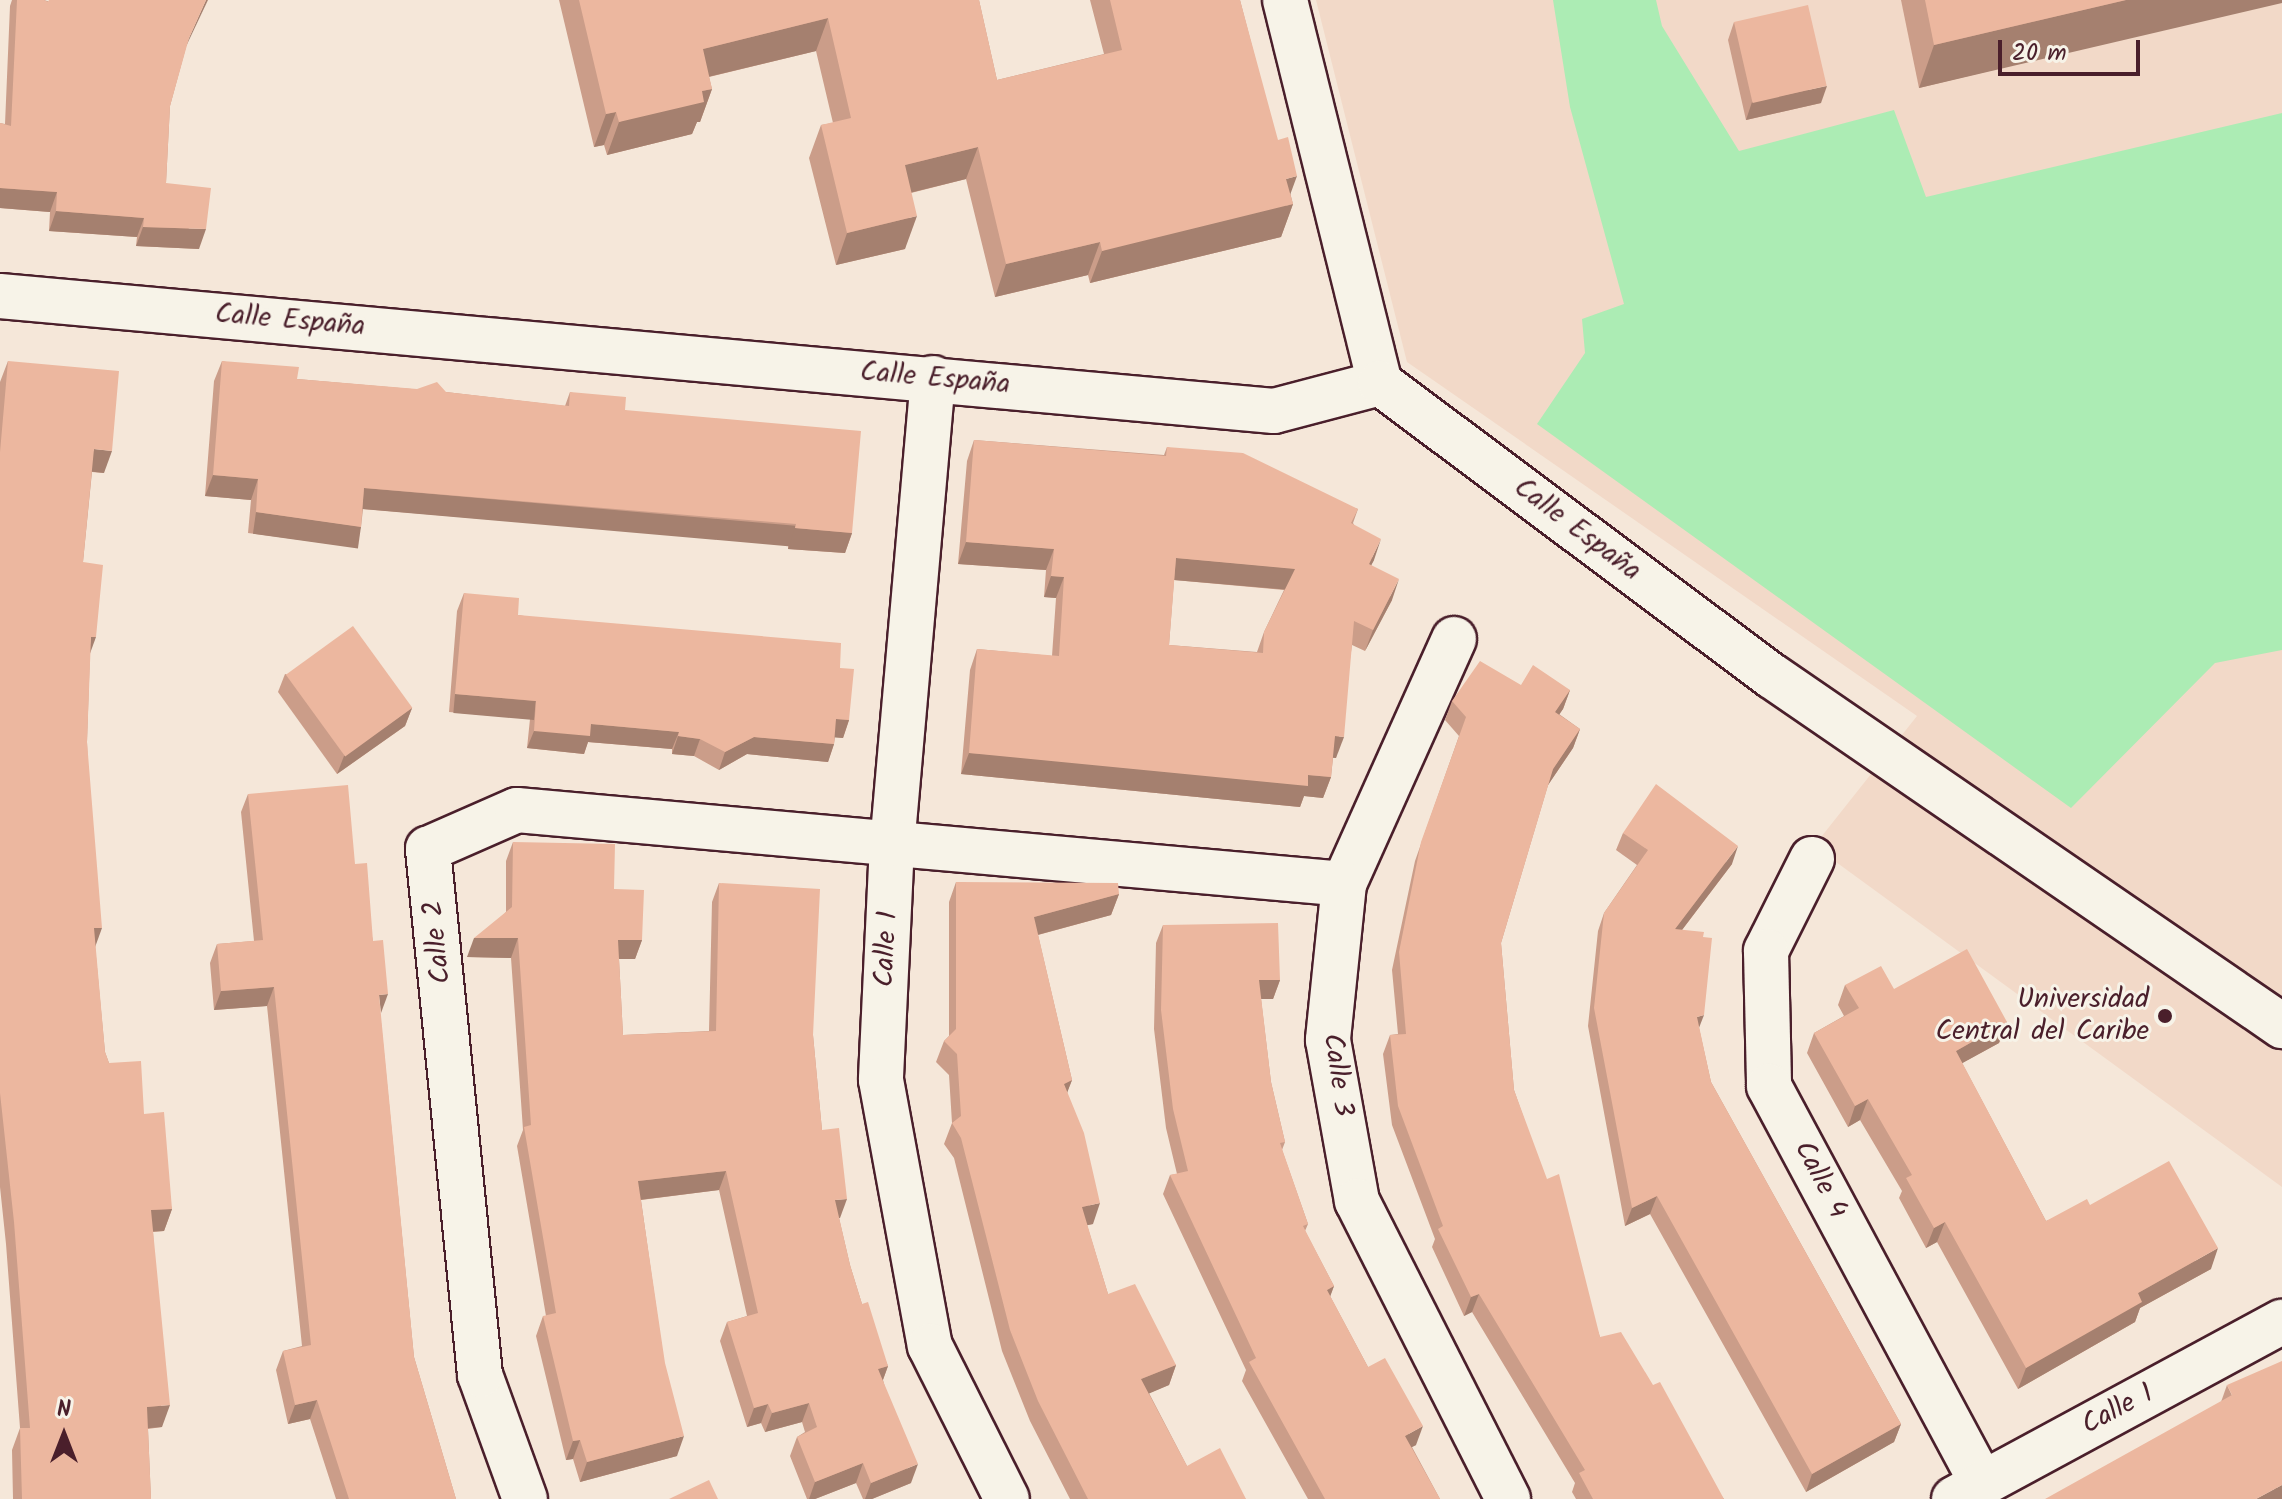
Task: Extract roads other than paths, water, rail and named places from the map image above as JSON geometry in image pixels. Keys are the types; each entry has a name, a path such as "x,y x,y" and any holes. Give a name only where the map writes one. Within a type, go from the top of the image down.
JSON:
{"street":[{"path":"1285,0 1380,383"},
{"name":"Calle España","path":"0,296 1274,411 1380,383 1772,676 2282,1026"},
{"name":"Calle 1","path":"933,378 892,844 881,1080 930,1346 1007,1499"},
{"name":"Calle 3","path":"1454,639 1344,884 1328,1040 1357,1201 1508,1499"},
{"name":"Calle 2","path":"525,1499 480,1375 428,849 517,810 892,844"},
{"path":"892,844 1344,884"},
{"name":"Calle 4","path":"1812,859 1766,951 1769,1086 1968,1492"},
{"name":"Calle 1","path":"1968,1492 2282,1322"}],"place":[{"name":"Universidad Central del Caribe","path":"2165,1016"}]}
